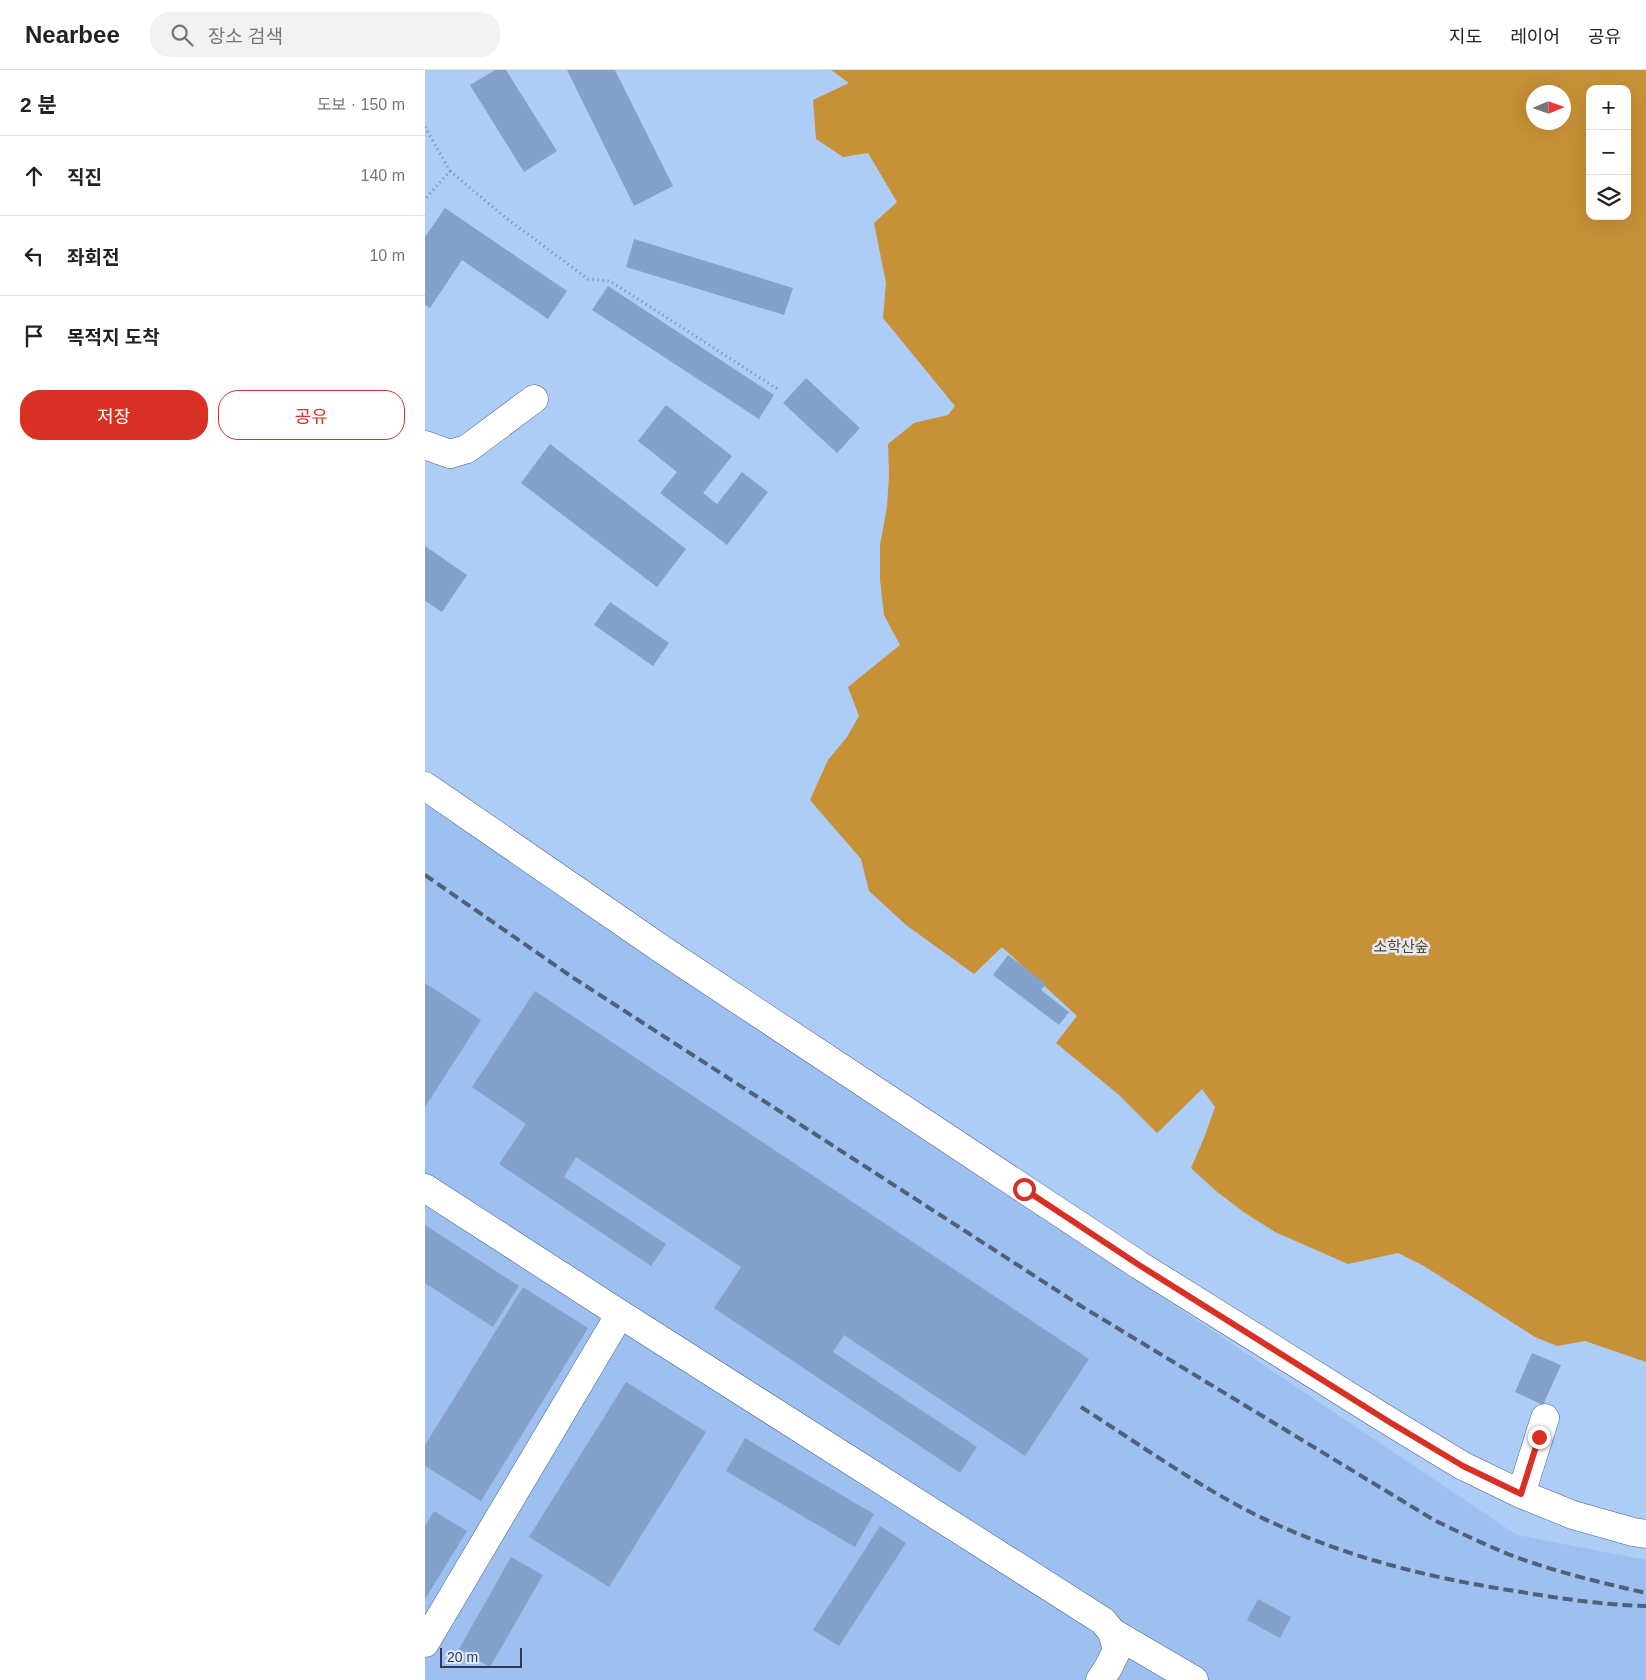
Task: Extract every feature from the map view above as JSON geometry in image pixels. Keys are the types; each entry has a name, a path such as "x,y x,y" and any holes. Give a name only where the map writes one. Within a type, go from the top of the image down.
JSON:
{"street":[{"path":"425,445 450,454 467,449 533,399"},
{"path":"425,786 663,950 1139,1265 1391,1423 1463,1466 1521,1494 1573,1515 1646,1534"},
{"path":"425,1188 619,1314 1103,1621 1112,1632 1194,1680"},
{"path":"425,1643 619,1314"},
{"path":"1521,1494 1545,1418"},
{"path":"1100,1680 1117,1650 1112,1632"}],"path":[{"path":"425,127 449,171 506,218 587,279 610,281 779,390"},
{"path":"425,199 449,171"}],"shaded area":[{"path":"425,803 1517,1535 1646,1560 1646,1680 425,1680"}],"green space":[{"name":"소학산숲","path":"831,70 1646,70 1646,1362 1585,1341 1557,1346 1535,1337 1424,1266 1398,1253 1348,1264 1275,1232 1245,1213 1216,1191 1191,1168 1215,1107 1202,1089 1157,1133 1119,1095 1056,1043 1077,1016 1002,947 974,974 906,925 869,891 861,859 810,800 828,760 847,737 859,716 848,687 900,645 884,615 880,580 880,545 887,507 889,476 888,444 914,423 948,415 955,406 883,318 886,283 874,223 897,202 868,153 843,157 816,139 813,100 849,83"}],"building":[{"path":"495,70 506,70 557,151 524,172 470,85"},
{"path":"567,70 615,70 673,186 634,206"},
{"path":"445,208 567,291 548,319 462,260 430,308 425,305 425,237"},
{"path":"634,239 793,288 784,315 626,267"},
{"path":"608,286 774,395 759,419 592,310"},
{"path":"806,378 860,428 837,453 783,403"},
{"path":"666,405 732,456 703,493 717,504 742,472 768,492 727,545 660,493 677,472 638,441"},
{"path":"550,444 686,549 657,587 521,483"},
{"path":"425,546 467,575 442,612 425,601"},
{"path":"610,602 669,643 653,666 594,625"},
{"path":"1008,955 1046,984 1041,990 1069,1012 1059,1025 993,975"},
{"path":"425,983 481,1020 425,1107"},
{"path":"535,991 1089,1359 1025,1456 844,1335 833,1352 977,1447 960,1473 714,1308 741,1267 576,1157 564,1177 666,1244 651,1266 499,1164 526,1124 472,1087"},
{"path":"425,1225 519,1286 493,1327 425,1283"},
{"path":"523,1287 588,1328 481,1501 425,1466 425,1445"},
{"path":"1532,1353 1561,1365 1543,1405 1515,1392"},
{"path":"626,1382 706,1432 609,1587 529,1537"},
{"path":"745,1438 874,1514 855,1547 726,1471"},
{"path":"434,1511 467,1531 425,1599 425,1526"},
{"path":"880,1526 906,1543 839,1646 813,1630"},
{"path":"511,1557 543,1575 490,1667 459,1649"},
{"path":"1258,1599 1291,1617 1280,1638 1247,1620"}],"railway":[{"path":"425,875 572,977 1081,1306 1434,1520 1518,1558 1602,1583 1646,1593"},
{"path":"1081,1407 1190,1478 1235,1504 1289,1530 1352,1554 1416,1572 1481,1585 1564,1599 1646,1606"}],"route":[{"path":"1024,1189 1139,1265 1391,1423 1463,1466 1521,1494 1539,1437"}]}
